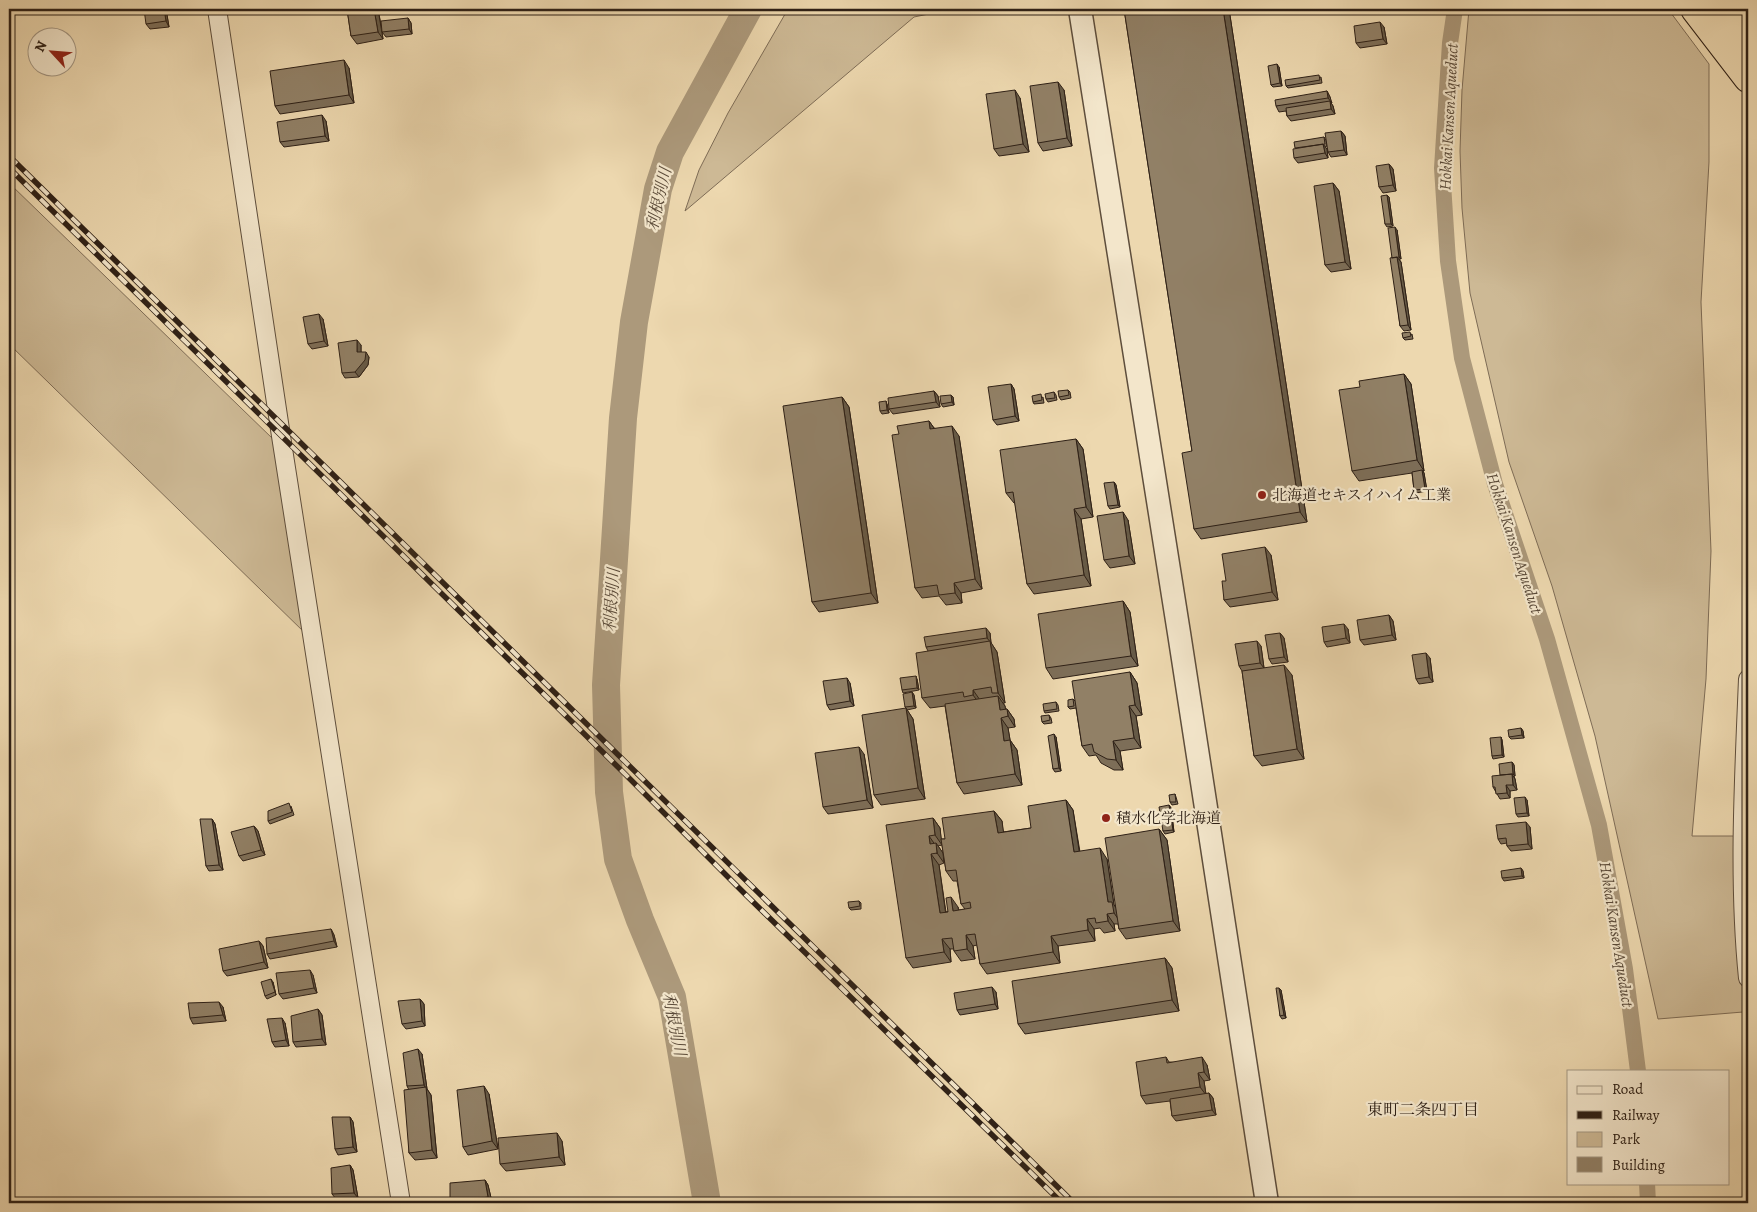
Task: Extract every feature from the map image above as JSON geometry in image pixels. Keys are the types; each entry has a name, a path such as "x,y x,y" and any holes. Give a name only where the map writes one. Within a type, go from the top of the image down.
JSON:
{"highway":[{"path":"1712,13 1738,46 1748,78"}],"street":[{"path":"217,9 281,436 401,1203"},
{"path":"1080,9 1267,1203"},
{"path":"1748,679 1746,836 1748,978"}],"green space":[{"path":"788,9 953,9 914,17 685,211 699,170 728,113"},
{"path":"1469,9 1668,9 1709,64 1709,162 1701,302 1711,551 1706,679 1692,836 1736,836 1739,947 1745,1008 1743,1012 1658,1019 1595,736 1552,586 1509,462 1470,293 1462,208 1460,151 1462,90"},
{"path":"9,183 273,439 306,634 9,344"}],"building":[{"path":"144,9 164,9 166,21 146,24"},
{"path":"347,9 374,9 378,32 351,36"},
{"path":"1124,9 1223,9 1300,512 1194,529 1182,453 1192,451"},
{"path":"408,18 409,29 382,32 381,21"},
{"path":"1380,22 1383,39 1356,43 1354,26"},
{"path":"344,60 349,95 275,106 270,71"},
{"path":"1277,64 1280,83 1271,85 1268,66"},
{"path":"1319,75 1320,80 1286,86 1285,80"},
{"path":"1058,82 1067,138 1038,143 1030,86"},
{"path":"1015,90 1023,144 994,149 986,94"},
{"path":"1327,91 1328,98 1276,106 1275,100"},
{"path":"1330,101 1331,109 1287,116 1286,108"},
{"path":"322,115 325,136 280,142 277,122"},
{"path":"1341,131 1344,150 1328,152 1325,133"},
{"path":"1324,137 1325,144 1295,148 1294,142"},
{"path":"1323,144 1325,153 1294,158 1293,149"},
{"path":"1389,164 1393,185 1379,187 1376,166"},
{"path":"1333,183 1345,262 1325,265 1314,186"},
{"path":"1387,195 1391,224 1385,224 1381,196"},
{"path":"1395,227 1399,257 1392,258 1388,228"},
{"path":"1397,257 1408,325 1400,326 1390,258"},
{"path":"319,314 324,341 308,344 303,317"},
{"path":"1410,332 1411,336 1403,338 1402,333"},
{"path":"357,340 357,352 366,352 365,360 355,372 342,373 338,343"},
{"path":"1404,374 1417,460 1352,471 1339,390 1360,387 1359,381"},
{"path":"1011,384 1015,416 993,420 988,387"},
{"path":"1068,390 1069,395 1059,397 1058,391"},
{"path":"934,391 936,402 889,409 888,398"},
{"path":"1054,392 1055,398 1046,399 1045,394"},
{"path":"1041,394 1042,400 1033,402 1032,396"},
{"path":"951,395 952,402 941,404 940,396"},
{"path":"842,397 871,593 812,602 783,406"},
{"path":"886,401 887,410 880,411 879,402"},
{"path":"929,421 930,429 952,426 975,579 954,583 955,593 939,595 937,585 915,588 892,435 899,434 897,426"},
{"path":"1076,439 1086,507 1074,509 1084,575 1027,584 1013,492 1006,493 1000,450"},
{"path":"1422,470 1425,489 1414,490 1412,472"},
{"path":"1114,482 1118,505 1108,506 1104,483"},
{"path":"1123,512 1129,556 1104,560 1097,516"},
{"path":"1265,547 1272,592 1224,600 1222,581 1226,581 1222,554"},
{"path":"1123,601 1131,656 1046,668 1038,614"},
{"path":"1389,615 1392,635 1360,640 1357,620"},
{"path":"1344,624 1346,638 1324,642 1322,627"},
{"path":"986,628 987,638 926,647 924,637"},
{"path":"1280,633 1284,657 1269,659 1265,635"},
{"path":"990,641 998,693 992,693 991,687 973,690 973,695 964,697 963,692 922,698 916,653"},
{"path":"1257,641 1260,663 1239,666 1235,644"},
{"path":"1426,653 1429,677 1416,679 1412,655"},
{"path":"1284,665 1297,749 1254,756 1242,671"},
{"path":"1130,672 1135,705 1129,706 1134,738 1113,741 1116,760 1107,759 1094,752 1092,744 1082,746 1072,681"},
{"path":"916,676 917,688 902,690 900,678"},
{"path":"847,678 850,701 827,705 823,681"},
{"path":"912,692 914,706 905,707 903,694"},
{"path":"998,696 1000,710 1007,709 1008,716 1001,718 1004,741 1010,740 1015,774 957,783 945,704"},
{"path":"1073,699 1074,706 1068,707 1068,700"},
{"path":"1056,702 1057,709 1044,711 1043,704"},
{"path":"906,708 918,788 874,795 862,715"},
{"path":"1049,715 1050,720 1042,722 1041,716"},
{"path":"1521,728 1522,735 1509,737 1508,730"},
{"path":"1054,734 1059,768 1053,769 1048,736"},
{"path":"1501,737 1502,755 1492,756 1490,738"},
{"path":"859,747 867,800 823,807 815,753"},
{"path":"1512,762 1513,774 1500,775 1499,764"},
{"path":"1512,774 1513,785 1506,785 1507,793 1496,794 1492,776"},
{"path":"1175,794 1176,802 1170,802 1169,795"},
{"path":"1525,797 1527,813 1516,814 1514,798"},
{"path":"1066,800 1074,852 1100,848 1108,902 1112,902 1114,913 1107,914 1108,921 1096,923 1095,918 1087,919 1088,930 1051,936 1053,952 980,964 975,934 966,935 967,949 954,951 952,938 942,939 944,952 906,958 886,825 933,818 935,835 929,836 930,844 936,843 937,853 931,854 940,913 948,912 946,898 951,897 953,911 971,908 970,902 961,904 956,870 946,871 941,839 945,839 942,818 994,811 998,833 1031,828 1028,806"},
{"path":"289,803 292,812 268,821 268,811"},
{"path":"1169,805 1173,830 1163,831 1159,807"},
{"path":"200,819 212,819 219,865 206,866"},
{"path":"1526,822 1528,844 1507,846 1506,838 1498,839 1496,825"},
{"path":"254,826 261,850 239,856 231,832"},
{"path":"1159,829 1173,921 1119,929 1105,838"},
{"path":"1521,868 1522,876 1502,878 1501,871"},
{"path":"859,901 860,906 849,908 848,902"},
{"path":"331,929 334,941 267,954 266,938"},
{"path":"259,941 264,962 223,971 219,949"},
{"path":"1165,958 1172,1000 1018,1024 1012,981"},
{"path":"310,970 314,988 279,994 276,973"},
{"path":"271,979 275,992 265,996 261,982"},
{"path":"992,987 995,1004 957,1010 954,993"},
{"path":"1276,988 1279,988 1284,1015 1280,1016"},
{"path":"420,999 422,1021 402,1024 398,1001"},
{"path":"219,1002 223,1015 190,1018 188,1003"},
{"path":"318,1009 322,1039 293,1042 291,1016"},
{"path":"282,1018 286,1040 272,1042 267,1019"},
{"path":"418,1049 424,1085 407,1086 403,1053"},
{"path":"1166,1057 1167,1063 1202,1057 1204,1072 1198,1073 1200,1087 1141,1096 1136,1062"},
{"path":"484,1086 492,1141 463,1147 457,1090"},
{"path":"426,1087 432,1150 409,1153 404,1090"},
{"path":"1209,1093 1212,1110 1172,1116 1170,1099"},
{"path":"332,1117 350,1117 353,1147 335,1149"},
{"path":"557,1133 559,1157 500,1164 498,1138"},
{"path":"350,1165 354,1193 332,1194 331,1168"},
{"path":"485,1180 488,1197 450,1203 450,1183"}],"waterway":[{"name":"利根別川","path":"707,1203 672,997 640,920 618,859 609,792 606,685 623,418 634,322 658,189 670,152 748,9"},
{"name":"Hokkai Kansen Aqueduct","path":"1455,9 1450,43 1442,168 1448,261 1462,358 1495,484 1547,639 1599,825 1625,969 1638,1070"},
{"name":"Hokkai Kansen Aqueduct","path":"1647,1184 1648,1203"}],"railway":[{"path":"9,156 1074,1203"},
{"path":"9,168 747,896 1062,1203"}],"place":[{"name":"北海道セキスイハイム工業","path":"1262,495"},
{"name":"積水化学北海道","path":"1106,818"}],"district":[{"name":"東町二条四丁目","path":"1423,1109"}]}
